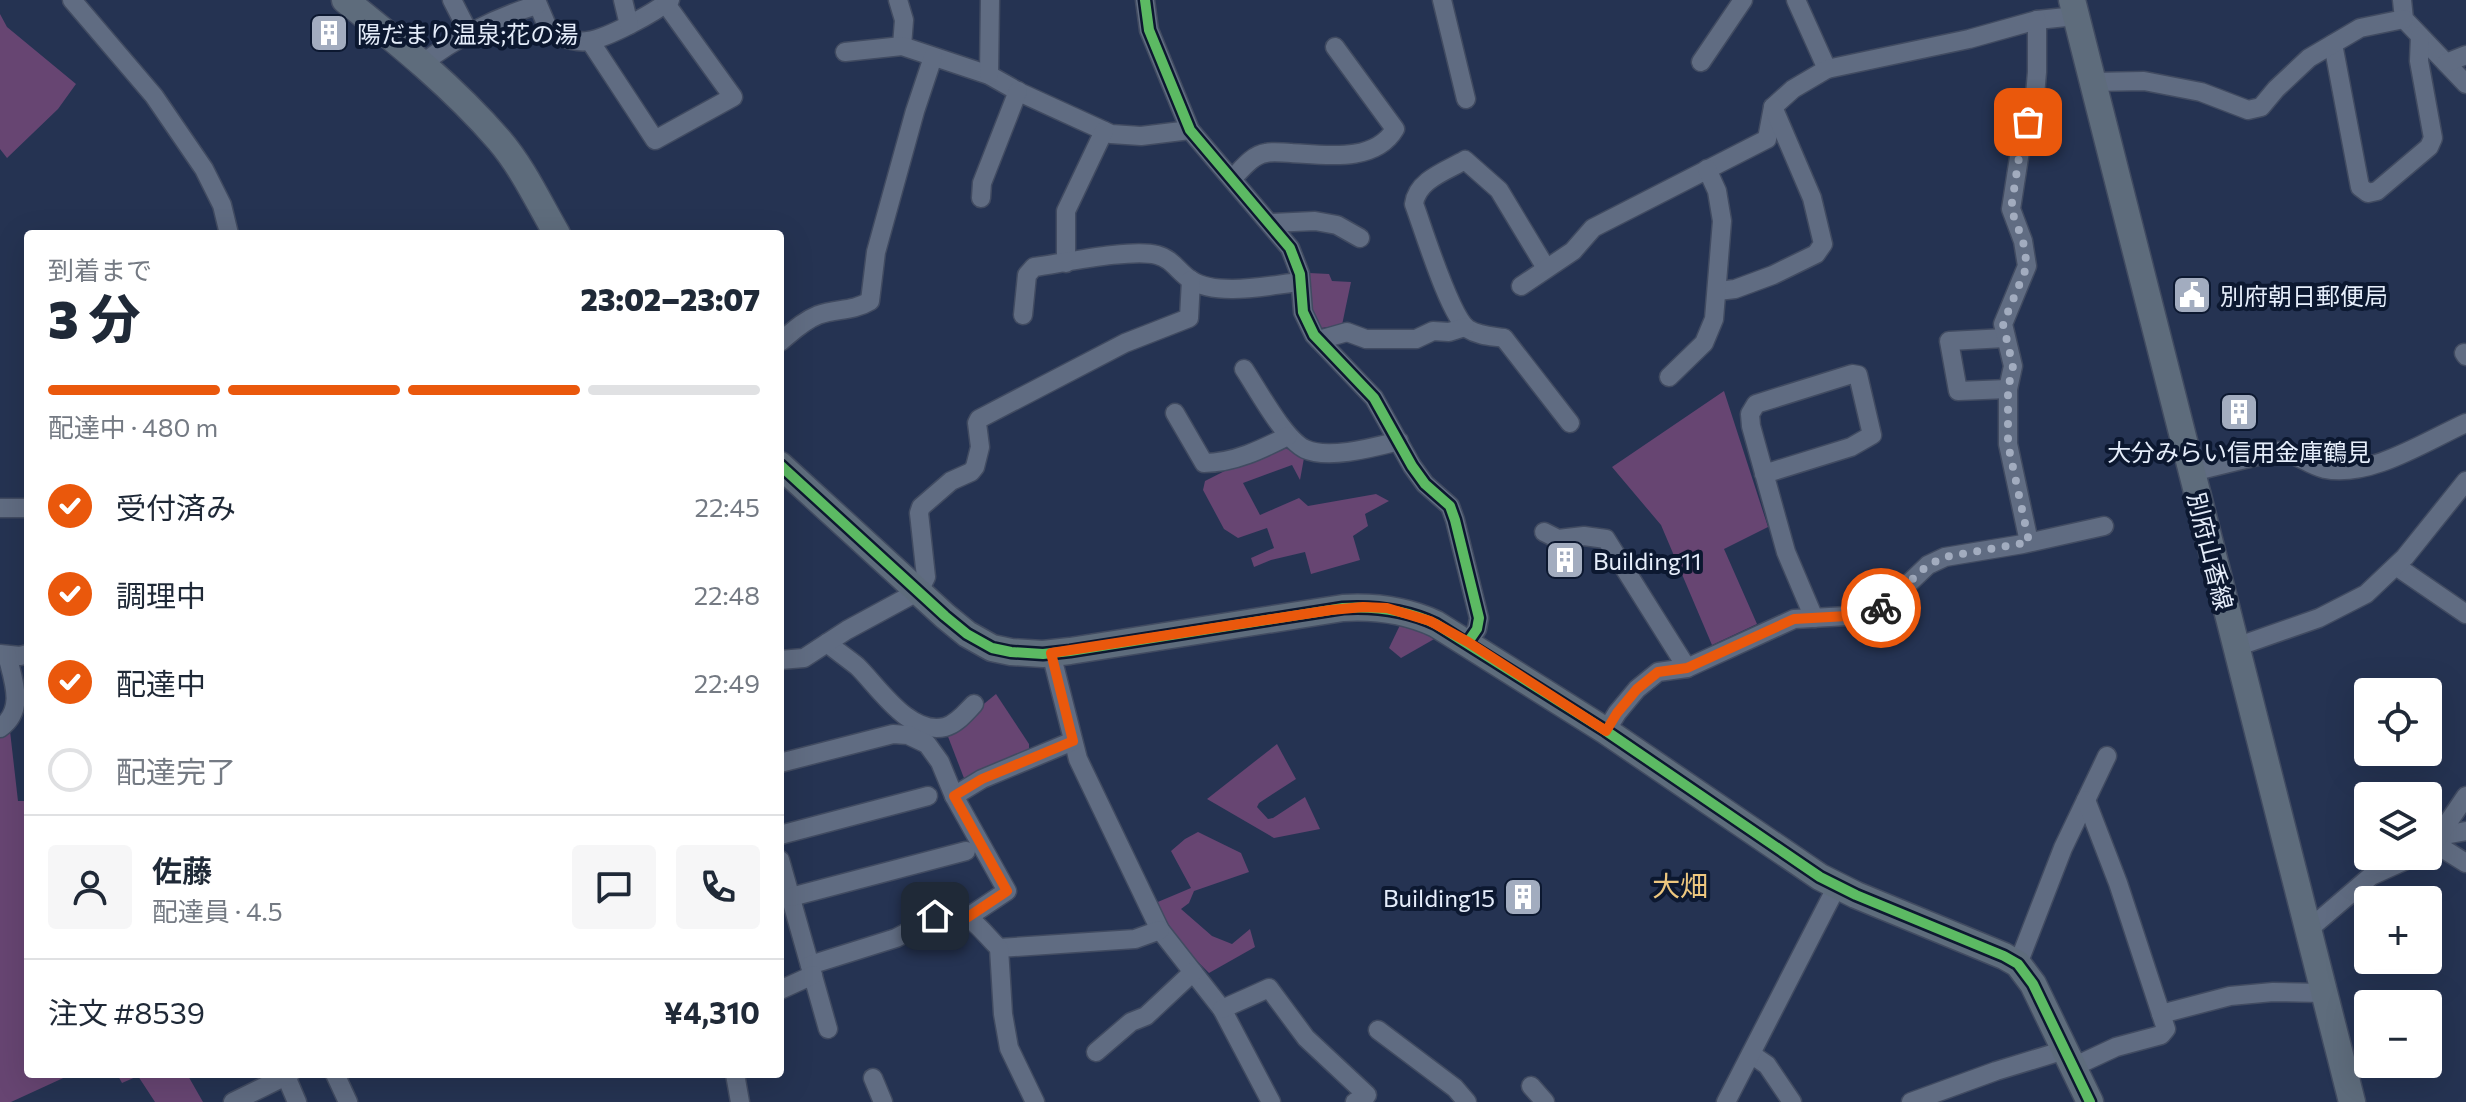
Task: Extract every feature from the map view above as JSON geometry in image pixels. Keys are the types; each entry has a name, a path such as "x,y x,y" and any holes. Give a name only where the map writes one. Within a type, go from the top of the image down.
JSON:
{"street":[{"path":"72,0 154,96 204,169 222,205 228,230"},
{"path":"345,0 421,65 499,141 515,162 555,230"},
{"path":"452,0 470,35"},
{"path":"623,0 629,25"},
{"path":"898,0 904,20 902,46"},
{"path":"989,75 990,0"},
{"path":"1145,0 1149,30 1190,130 1272,223 1290,248 1300,274 1303,312 1314,335 1374,398 1412,466 1425,484 1450,506 1479,618 1477,629 1468,642"},
{"path":"1442,0 1466,99"},
{"path":"1701,62 1743,0"},
{"path":"1796,0 1827,69"},
{"path":"421,65 470,35 536,2 550,33 573,41 590,41 629,25 668,2 733,97 655,140 590,41"},
{"path":"1521,286 1573,251 1593,228 1767,139 1773,107 1793,89 1827,69 1969,39 2074,8"},
{"name":"別府山香線","path":"2074,8 2352,1102"},
{"path":"2093,82 2144,81 2201,92 2248,110 2261,107 2309,58 2360,28 2403,10 2420,36 2466,84"},
{"path":"2029,542 2008,444 2008,389 2013,366 2003,324 2027,266 2023,241 2011,209 2022,138 2034,107 2037,20"},
{"path":"2333,44 2360,187 2368,193 2377,191 2387,183 2429,147 2433,138 2419,61 2420,36"},
{"path":"845,52 902,46 989,75 1111,134 1141,136 1190,130"},
{"path":"1232,179 1253,158 1267,152 1341,155 1375,148 1389,139 1395,129 1335,47"},
{"path":"2446,63 2466,55"},
{"path":"784,338 798,326 820,314 858,308 870,301 876,252 933,57"},
{"path":"981,198 982,183 1018,91"},
{"path":"1718,291 1735,289 1773,275 1816,254 1823,244 1812,198 1773,107"},
{"path":"1066,263 1066,211 1104,131"},
{"path":"1546,268 1499,190 1465,160 1428,181 1415,194 1414,204 1454,310 1465,327 1478,334 1504,338 1570,423"},
{"path":"1669,377 1704,343 1714,319 1722,221 1717,191 1707,169"},
{"path":"1272,223 1315,221 1337,225 1360,238"},
{"path":"1023,315 1027,275 1034,267 1129,254 1154,254 1168,259 1191,280 1214,289 1300,282"},
{"path":"784,660 804,658 847,630 919,591 926,577 919,513 921,507 951,481 975,467 980,447 979,419 1168,320 1189,318 1191,280"},
{"path":"1319,340 1347,332 1366,339 1416,339 1433,331 1449,332 1465,327"},
{"path":"2005,338 1949,341 1958,391 2008,389"},
{"path":"1244,369 1288,436 1307,451 1359,450 1399,441"},
{"path":"1764,474 1851,447 1872,435 1858,375 1852,374 1756,404 1750,414 1751,426 1764,474 1786,552 1814,618"},
{"path":"1175,413 1204,463 1220,463 1264,449 1288,436"},
{"path":"2192,472 2278,451 2287,451 2326,469 2365,468 2466,423"},
{"path":"784,469 967,634 992,648 1021,653 1051,653 1363,607 1387,608 1444,628 1606,731 1837,886 2018,964 2033,984 2090,1102"},
{"path":"2236,647 2319,618 2366,594 2396,566 2466,481"},
{"path":"0,508 24,508"},
{"path":"1606,731 1637,689 1658,672 1687,668 1794,619 1865,615 1884,607 1928,565 1945,557 2104,526"},
{"path":"1544,532 1558,539 1584,536 1606,539 1687,668"},
{"path":"2396,566 2466,614"},
{"path":"827,643 858,667 882,695 904,714 923,725 944,727 958,720 974,704"},
{"path":"1051,653 1078,759 1160,930 1222,1009 1271,1102"},
{"path":"0,728 8,722 16,708 16,692 3,654 24,655"},
{"path":"784,762 893,734 908,735 927,744 940,762 954,796 1007,891 968,917"},
{"path":"954,796 982,779 1073,741"},
{"path":"2018,964 2063,848 2107,756"},
{"path":"784,834 928,796"},
{"path":"2442,830 2466,796"},
{"path":"1911,1102 1996,1071 2116,1047 2161,1035 2166,1029 2118,883 2086,800"},
{"path":"2442,839 2466,831"},
{"path":"2442,847 2466,863"},
{"path":"791,897 966,851"},
{"path":"2308,930 2371,876 2384,870"},
{"path":"784,875 828,1029"},
{"path":"1726,1102 1837,886"},
{"path":"784,987 811,970 896,938 935,916 957,911 968,917 999,948 1003,1014 1009,1048 1035,1102"},
{"path":"784,932 799,927"},
{"path":"999,948 1135,939 1160,930"},
{"path":"1096,1052 1131,1022 1146,1016 1193,972"},
{"path":"1222,1009 1269,988 1306,1038 1367,1095 1355,1102"},
{"path":"2161,1014 2230,996 2273,992 2324,993"},
{"path":"1378,1030 1455,1088 1467,1102"},
{"path":"1751,1054 1767,1065 1792,1102"},
{"path":"241,1100 281,1078"},
{"path":"288,1078 297,1102"},
{"path":"337,1078 348,1102"},
{"path":"736,1078 740,1102"},
{"path":"873,1078 883,1102"},
{"path":"1531,1086 1545,1102"}],"shaded area":[{"path":"0,14 7,27 76,84 58,109 7,158 0,149"},
{"path":"1309,273 1329,274 1332,281 1351,282 1342,325 1321,328 1308,313"},
{"path":"1724,391 1768,527 1724,549 1757,624 1712,645 1661,525 1612,467"},
{"path":"1278,444 1304,458 1300,480 1292,465 1243,483 1260,515 1299,498 1308,506 1376,494 1389,501 1365,514 1368,526 1353,536 1360,560 1311,574 1305,552 1254,567 1251,558 1274,548 1267,528 1238,538 1224,529 1203,490 1205,481"},
{"path":"1401,623 1436,638 1401,658 1389,648"},
{"path":"996,694 1029,744 1029,752 967,786 947,734"},
{"path":"10,731 18,801 24,801 24,1078 63,1078 11,1102 0,1102 0,737"},
{"path":"1277,744 1296,779 1257,807 1268,819 1273,818 1305,797 1320,829 1274,838 1207,799"},
{"path":"1198,832 1241,853 1249,872 1194,891 1189,903 1181,909 1212,936 1232,944 1250,929 1255,947 1209,973 1175,939 1153,904 1191,888 1171,851"},
{"path":"139,1078 189,1078 203,1102 155,1102"}],"cycle path":[{"path":"1145,0 1149,30 1190,130 1290,248 1300,274 1303,312 1314,335 1374,398 1412,466 1425,484 1450,506 1479,618 1477,629 1468,642"},
{"path":"784,469 945,616 967,634 992,648 1043,654 1070,651 1343,608 1391,610 1436,624 1606,731 1820,877 2018,964 2033,984 2090,1102"}],"way so far":[{"path":"1881,608 1928,565 1945,557 2029,542 2008,444 2008,389 2013,366 2003,324 2027,266 2023,241 2011,209 2022,138 2028,122"}],"place":[{"name":"陽だまり温泉;花の湯","path":"329,33"},
{"name":"別府朝日郵便局","path":"2192,295"},
{"name":"大分みらい信用金庫鶴見","path":"2239,412"},
{"name":"Building11","path":"1565,560"},
{"name":"Building15","path":"1523,897"}],"district":[{"name":"大畑","path":"1680,885"}],"route":[{"path":"935,916 957,911 968,917 1007,891 954,796 982,779 1073,741 1051,653 1331,610 1387,608 1430,621 1450,631 1606,731 1637,689 1658,672 1687,668 1794,619 1865,615 1881,608"}]}
